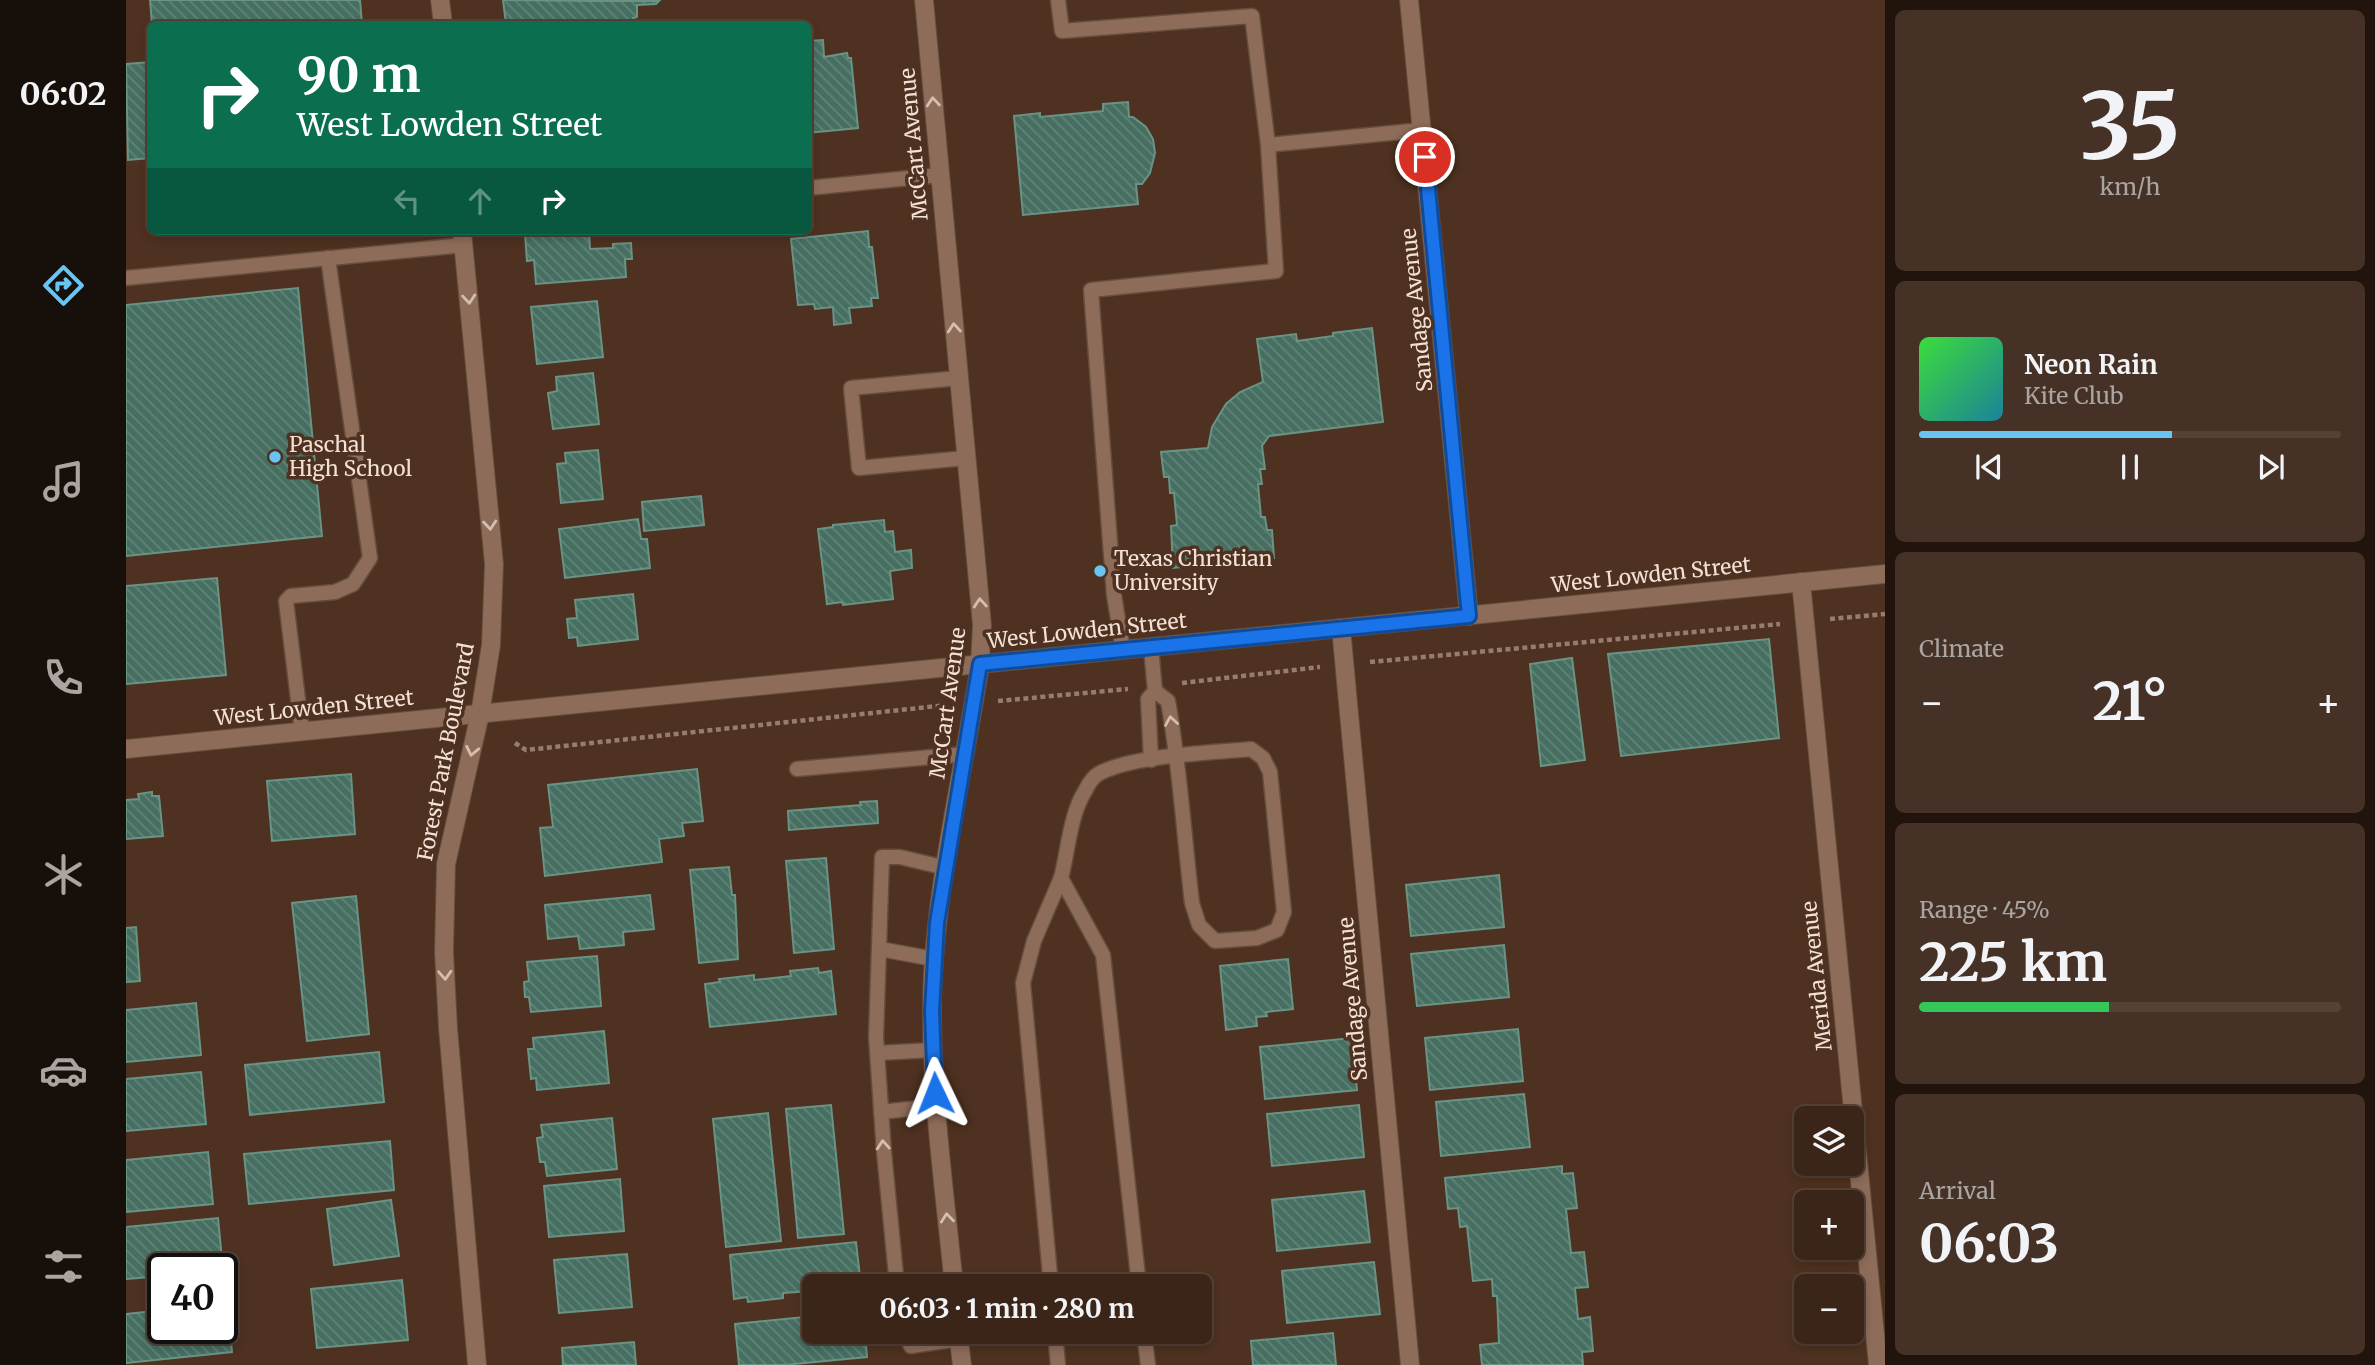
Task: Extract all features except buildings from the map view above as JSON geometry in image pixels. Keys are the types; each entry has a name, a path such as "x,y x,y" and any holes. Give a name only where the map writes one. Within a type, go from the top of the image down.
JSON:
{"street":[{"path":"440,0 443,21"},
{"name":"McCart Avenue","path":"924,0 982,625 980,664 937,923 934,959 933,1051 953,1274"},
{"name":"Sandage Avenue","path":"1409,0 1469,616"},
{"name":"Forest Park Boulevard","path":"463,238 494,564 491,645 480,714 446,864 444,952 449,1042 477,1365"},
{"name":"West Lowden Street","path":"126,749 1885,574"},
{"name":"Merida Avenue","path":"1801,582 1878,1365"},
{"name":"Sandage Avenue","path":"1341,628 1410,1365"},
{"path":"960,1344 962,1365"}],"lane":[{"path":"1058,0 1062,31 1251,16 1268,145 1276,271 1091,290 1114,595 1123,650"},
{"path":"1268,145 1422,130"},
{"path":"812,188 940,175"},
{"path":"126,278 328,258 463,238"},
{"path":"302,732 286,601 290,596 335,592 353,584 370,558 328,258"},
{"path":"959,378 851,388 859,468 966,458"},
{"path":"1151,647 1155,689 1148,699 1151,760"},
{"path":"1050,1274 1023,984 1034,941 1062,878 1083,792 1096,775 1130,763 1175,757 1251,749 1263,758 1270,772 1283,912 1277,930 1256,938 1215,941 1199,926 1192,903 1175,757 1168,701 1155,689"},
{"path":"797,769 966,754"},
{"path":"896,1274 877,1053 882,857 900,857 946,868"},
{"path":"1062,878 1103,955 1138,1274"},
{"path":"880,948 934,959"},
{"path":"877,1053 933,1051"},
{"path":"881,1112 937,1106"},
{"path":"1056,1344 1058,1365"},
{"path":"1145,1344 1148,1365"}],"path":[{"path":"515,743 526,750 974,702 1155,689 1345,664 1885,614"}],"place":[{"name":"Paschal High School","path":"275,457"},
{"name":"Texas Christian University","path":"1100,571"}],"route":[{"path":"935,1093 932,1011 937,923 980,664 1469,616 1425,157"}]}
